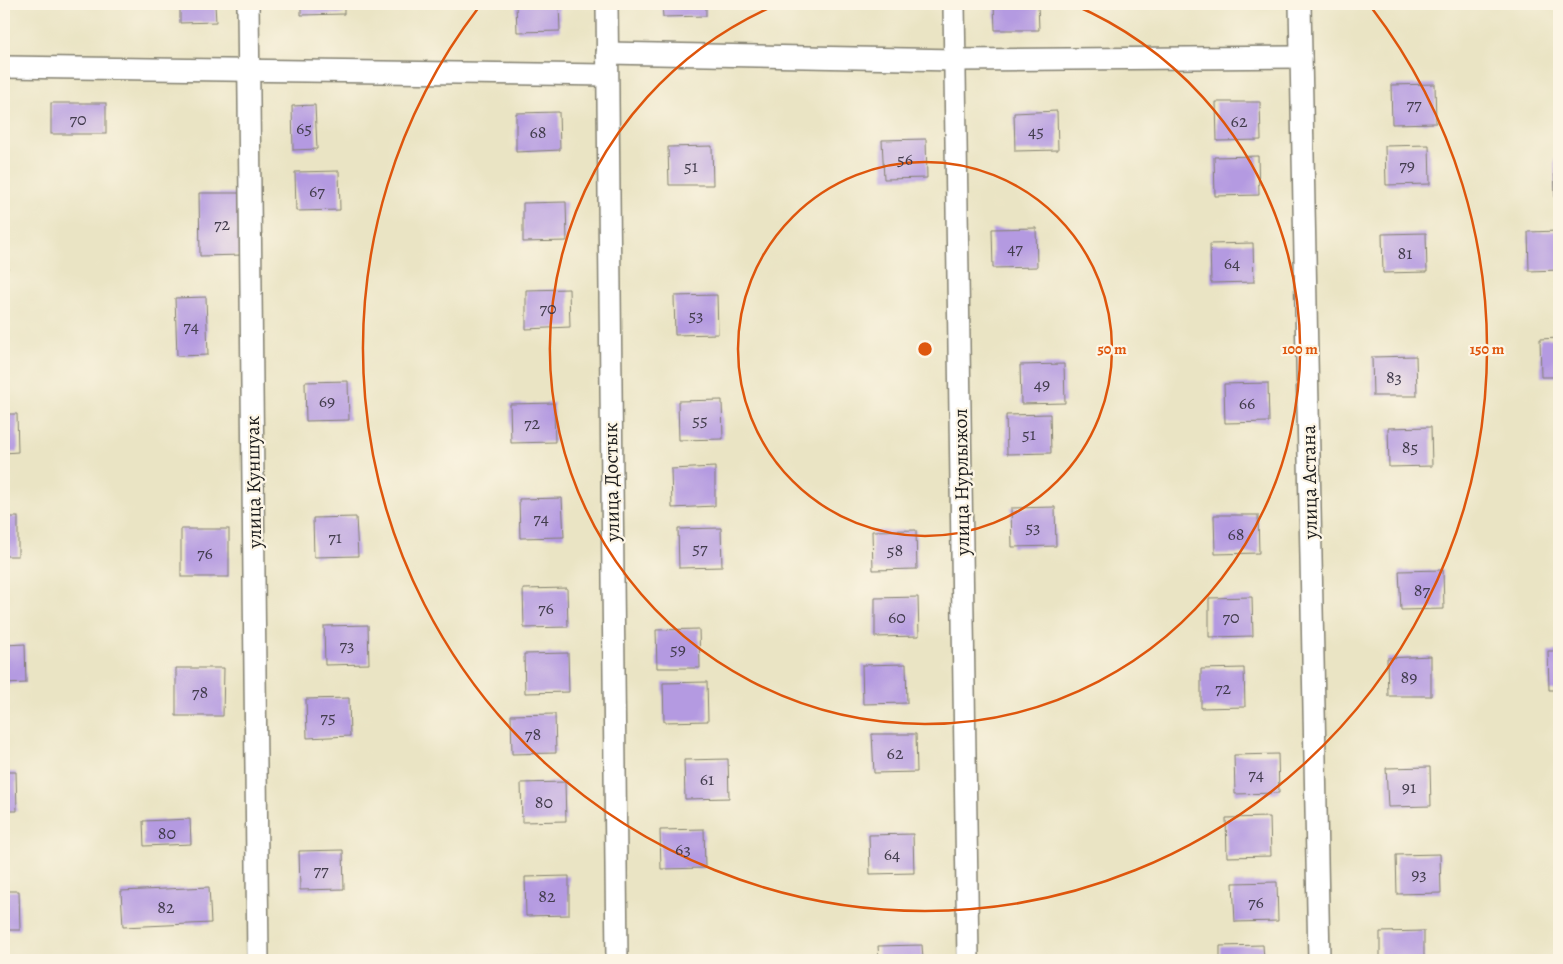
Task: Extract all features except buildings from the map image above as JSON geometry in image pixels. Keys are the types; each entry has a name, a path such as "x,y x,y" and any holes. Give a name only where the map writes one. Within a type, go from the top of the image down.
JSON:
{"street":[{"name":"улица Куншуак","path":"248,4 258,960"},
{"name":"улица Достык","path":"607,4 616,960"},
{"name":"улица Нурлыжол","path":"954,4 968,960"},
{"name":"улица Астана","path":"1300,4 1319,960"},
{"path":"607,53 955,60 1301,57"},
{"path":"4,67 607,75"}]}
